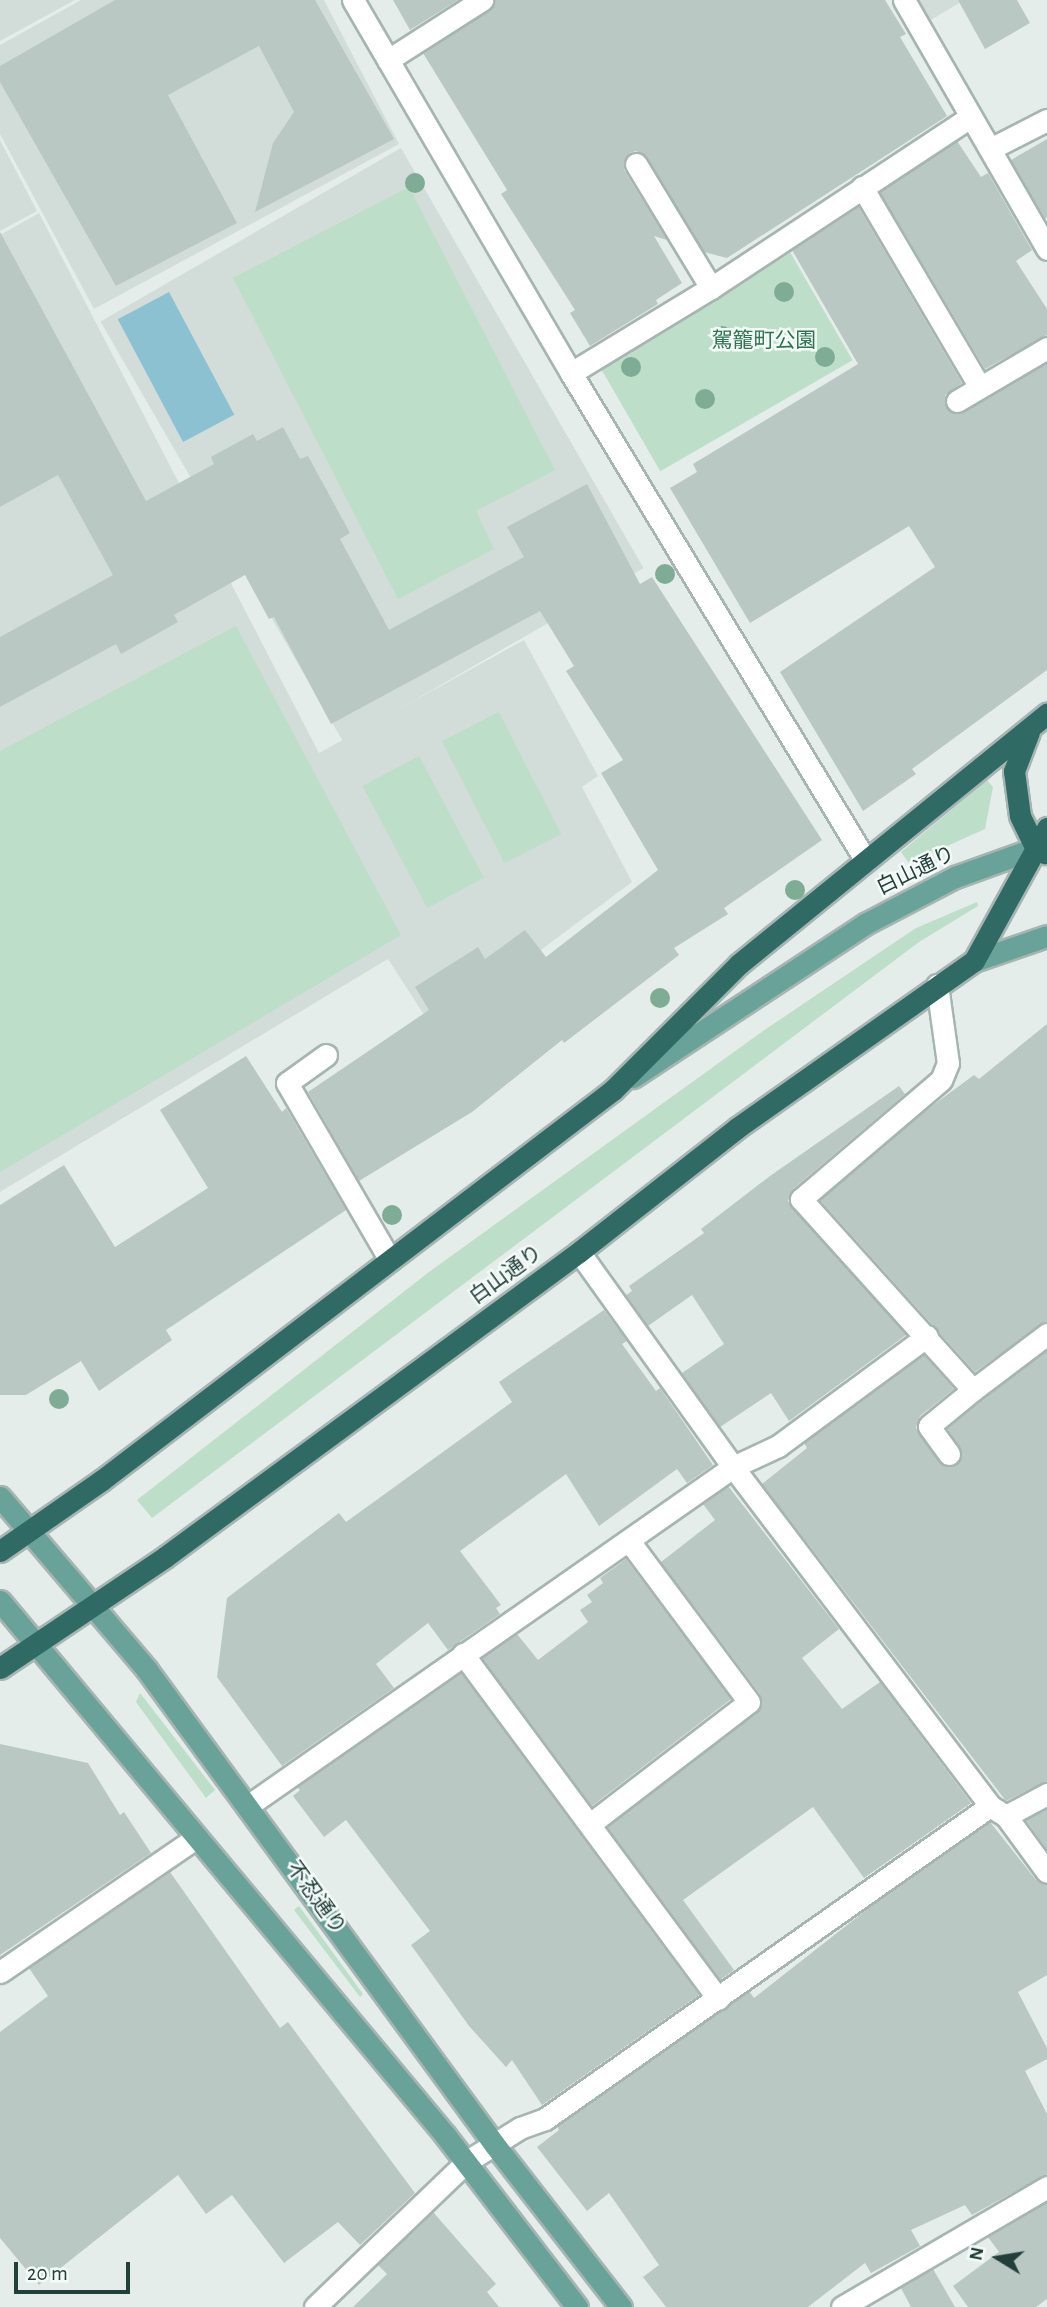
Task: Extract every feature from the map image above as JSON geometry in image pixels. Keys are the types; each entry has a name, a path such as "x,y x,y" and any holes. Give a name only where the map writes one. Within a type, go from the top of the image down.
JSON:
{"highway":[{"path":"613,1090 739,964 1047,714"},
{"path":"1030,730 1014,771 1020,816 1043,849"},
{"path":"974,961 1043,849 1047,828"},
{"name":"白山通り","path":"0,1668 93,1607 579,1252 737,1128 974,961"},
{"name":"白山通り","path":"0,1550 29,1532 613,1090"}],"main road":[{"name":"白山通り","path":"613,1090 865,924 955,877 1043,849"},
{"name":"白山通り","path":"974,961 1047,936"},
{"name":"不忍通り","path":"0,1497 93,1607 249,1805 494,2144 621,2307"},
{"path":"0,1601 466,2162 577,2307"}],"street":[{"path":"353,0 570,373 866,861"},
{"path":"388,60 482,0"},
{"path":"904,0 1047,249"},
{"path":"570,373 711,288 970,117"},
{"path":"990,149 1047,120"},
{"path":"636,164 711,288"},
{"path":"862,187 980,387"},
{"path":"957,401 1047,348"},
{"path":"937,985 948,1063 941,1080 801,1199 973,1390"},
{"path":"326,1055 287,1083 390,1260"},
{"path":"579,1252 733,1467 1047,1872"},
{"path":"949,1454 929,1426 1047,1334"},
{"path":"249,1805 733,1467 778,1446 927,1336"},
{"path":"590,1824 749,1702 629,1541"},
{"path":"463,1654 718,1999"},
{"path":"315,2307 466,2162 494,2144 545,2119 998,1811 1047,1794"},
{"path":"0,1972 196,1838"},
{"path":"842,2307 1047,2187"}],"shaded area":[{"path":"0,0 75,0 0,41"},
{"path":"81,0 324,0 399,144 94,309 0,134 0,45"},
{"path":"919,0 964,0 931,20"},
{"path":"0,140 37,211 0,231"},
{"path":"401,148 644,568 343,742 100,322"},
{"path":"39,213 319,753 524,640 598,776 582,787 632,882 506,976 450,1055 388,959 0,1192 0,235"}],"green space":[{"path":"409,187 555,470 476,511 494,549 398,599 233,278"},
{"name":"駕籠町公園","path":"790,252 852,360 660,471 598,363"},
{"path":"236,626 401,935 0,1172 0,751"},
{"path":"499,712 561,834 504,863 442,741"},
{"path":"419,756 484,878 427,908 362,786"},
{"path":"987,780 993,787 985,829 909,863 901,852"},
{"path":"977,902 978,906 919,942 152,1518 137,1500 429,1272 763,1031 916,928"},
{"path":"140,1693 215,1790 206,1798 136,1702"},
{"path":"299,1906 363,1994 360,1997 294,1910"}],"water":[{"path":"169,292 234,415 183,442 118,319"}],"building":[{"path":"115,0 315,0 394,139 255,212 273,143 294,112 259,46 168,95 237,223 116,286 0,82 0,66"},
{"path":"393,0 458,0 410,30"},
{"path":"495,0 885,0 906,34 900,37 947,116 727,258 704,252 647,157 636,151 629,153 624,170 667,240 654,236 682,283 656,300 658,304 590,346 570,313 575,310 501,194 507,190 423,53 489,11"},
{"path":"958,0 1017,0 1030,23 985,49"},
{"path":"1047,139 1047,217 1045,219 1011,160"},
{"path":"957,141 981,177 988,173 1032,250 1016,261 1047,309 1047,335 985,369 880,192"},
{"path":"858,206 962,383 945,395 950,412 964,412 1047,363 1047,670 912,769 916,774 863,811 780,672 935,567 909,526 750,623 670,488 697,472 693,464 858,364 792,250"},
{"path":"0,232 146,501 214,464 211,457 253,434 257,441 283,427 300,459 308,456 350,533 340,539 389,630 524,557 507,527 587,484 640,584 652,577 822,840 724,908 728,914 674,948 679,955 564,1043 562,1040 472,1112 359,1181 308,1092 429,1010 415,987 478,947 485,959 525,930 546,957 658,870 601,773 623,760 566,671 574,666 540,611 331,724 274,617 269,619 245,575 174,615 178,622 121,654 116,644 0,707 0,637 113,575 58,475 0,507"},
{"path":"1047,1024 1047,1321 975,1372 820,1200 921,1114 974,1075 979,1079"},
{"path":"246,1056 282,1112 286,1108 346,1210 166,1330 172,1340 99,1391 81,1361 26,1395 0,1395 0,1205 64,1165 115,1247 208,1188 160,1110"},
{"path":"899,1086 905,1094 793,1189 788,1201 906,1335 789,1421 771,1393 720,1427 682,1373 724,1344 692,1295 648,1326 626,1295 632,1291 629,1286 704,1233 701,1229 770,1176"},
{"path":"604,1310 627,1341 622,1344 656,1391 660,1388 713,1465 687,1483 677,1469 599,1526 566,1474 460,1551 501,1605 496,1608 500,1614 448,1650 428,1623 376,1664 394,1688 282,1766 217,1677 227,1598 339,1513 346,1522 512,1402 499,1382"},
{"path":"1047,1350 1047,1781 1006,1801 762,1484 807,1448 804,1443 924,1355 954,1389 920,1416 916,1428 939,1462 956,1465 962,1452 947,1428"},
{"path":"728,1486 839,1629 802,1658 842,1709 880,1682 971,1803 864,1878 813,1807 683,1900 734,1970 720,1980 607,1827 761,1706 760,1694 661,1562 715,1520 703,1504"},
{"path":"626,1559 731,1699 592,1806 482,1658 517,1634 538,1660 588,1622 580,1610 592,1602 587,1595 603,1583 600,1578"},
{"path":"461,1673 699,1995 542,2105 512,2060 506,2067 469,2026 411,1945 430,1931 346,1820 324,1837 293,1796 300,1790 297,1787"},
{"path":"0,1744 88,1763 120,1815 124,1812 151,1853 0,1955"},
{"path":"1047,1809 1047,1850 1026,1820"},
{"path":"990,1822 1036,1880 1047,1885 1047,1975 1018,1992 1047,2048 1047,2059 1025,2071 1047,2114 1047,2174 972,2215 965,2205 911,2230 920,2246 871,2273 865,2263 808,2307 666,2307 643,2277 659,2265 609,2193 587,2211 537,2147 559,2130 557,2127 749,1991 754,1998 879,1900"},
{"path":"170,1872 280,2028 288,2022 415,2193 360,2245 338,2222 284,2263 232,2195 206,2214 178,2175 39,2285 0,2238 0,2032 48,1996 29,1968"},
{"path":"1047,2202 1047,2299 1036,2307 968,2307 953,2286 999,2252 988,2237"},
{"path":"433,2212 496,2284 487,2292 499,2307 353,2307 387,2274 378,2265"},
{"path":"933,2269 955,2307 911,2307 901,2288"}]}
